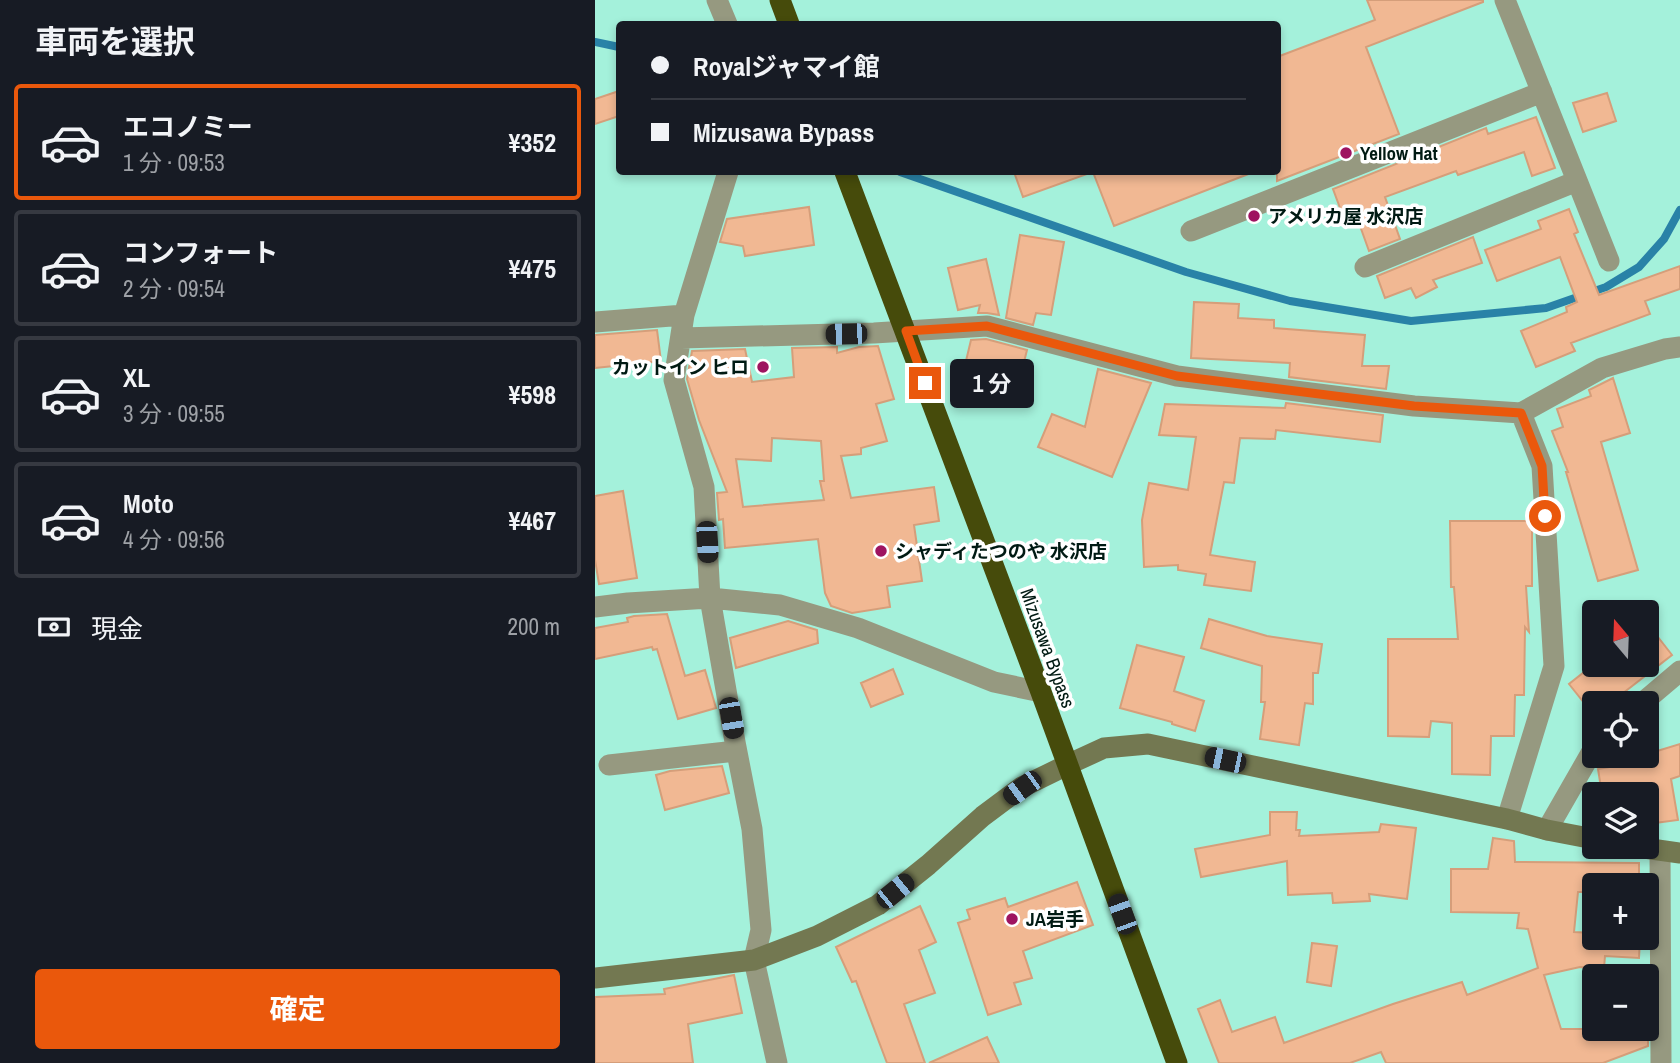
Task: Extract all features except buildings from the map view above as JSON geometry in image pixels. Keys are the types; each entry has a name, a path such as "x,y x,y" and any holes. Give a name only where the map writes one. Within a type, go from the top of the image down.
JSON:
{"highway":[{"path":"780,0 788,21"},
{"name":"Mizusawa Bypass","path":"846,175 1177,1063"}],"street":[{"path":"717,0 726,21"},
{"path":"1505,0 1609,261"},
{"path":"1191,231 1542,92"},
{"path":"727,175 684,315 674,380 704,487 711,598 736,751 752,828 761,930 754,960 777,1063"},
{"path":"1365,267 1577,181"},
{"path":"595,322 684,315"},
{"path":"681,338 874,333 987,326 1177,376 1414,406 1521,413 1602,368 1680,347"},
{"path":"1507,820 1554,666 1542,466 1521,413"},
{"path":"595,607 711,598 780,605 858,628 994,682 1041,692"},
{"path":"1656,691 1680,671"},
{"path":"595,978 754,960 817,936 878,905 983,816 1022,788 1104,748 1148,744 1582,837"},
{"path":"609,765 736,751"},
{"path":"1547,830 1583,768"},
{"path":"1661,1063 1670,852"}],"waterway":[{"path":"595,42 616,46"},
{"path":"909,175 1186,272 1290,301 1411,321 1546,308 1606,287 1639,267 1664,239 1680,210"}],"place":[{"name":"Yellow Hat","path":"1346,153"},
{"name":"アメリカ屋 水沢店","path":"1254,216"},
{"name":"カットイン ヒロ","path":"763,367"},
{"name":"シャディたつのや 水沢店","path":"881,551"},
{"name":"JA岩手","path":"1012,919"}],"route":[{"path":"925,383 906,331 987,326 1177,376 1414,406 1521,413 1542,466 1545,516"}]}
